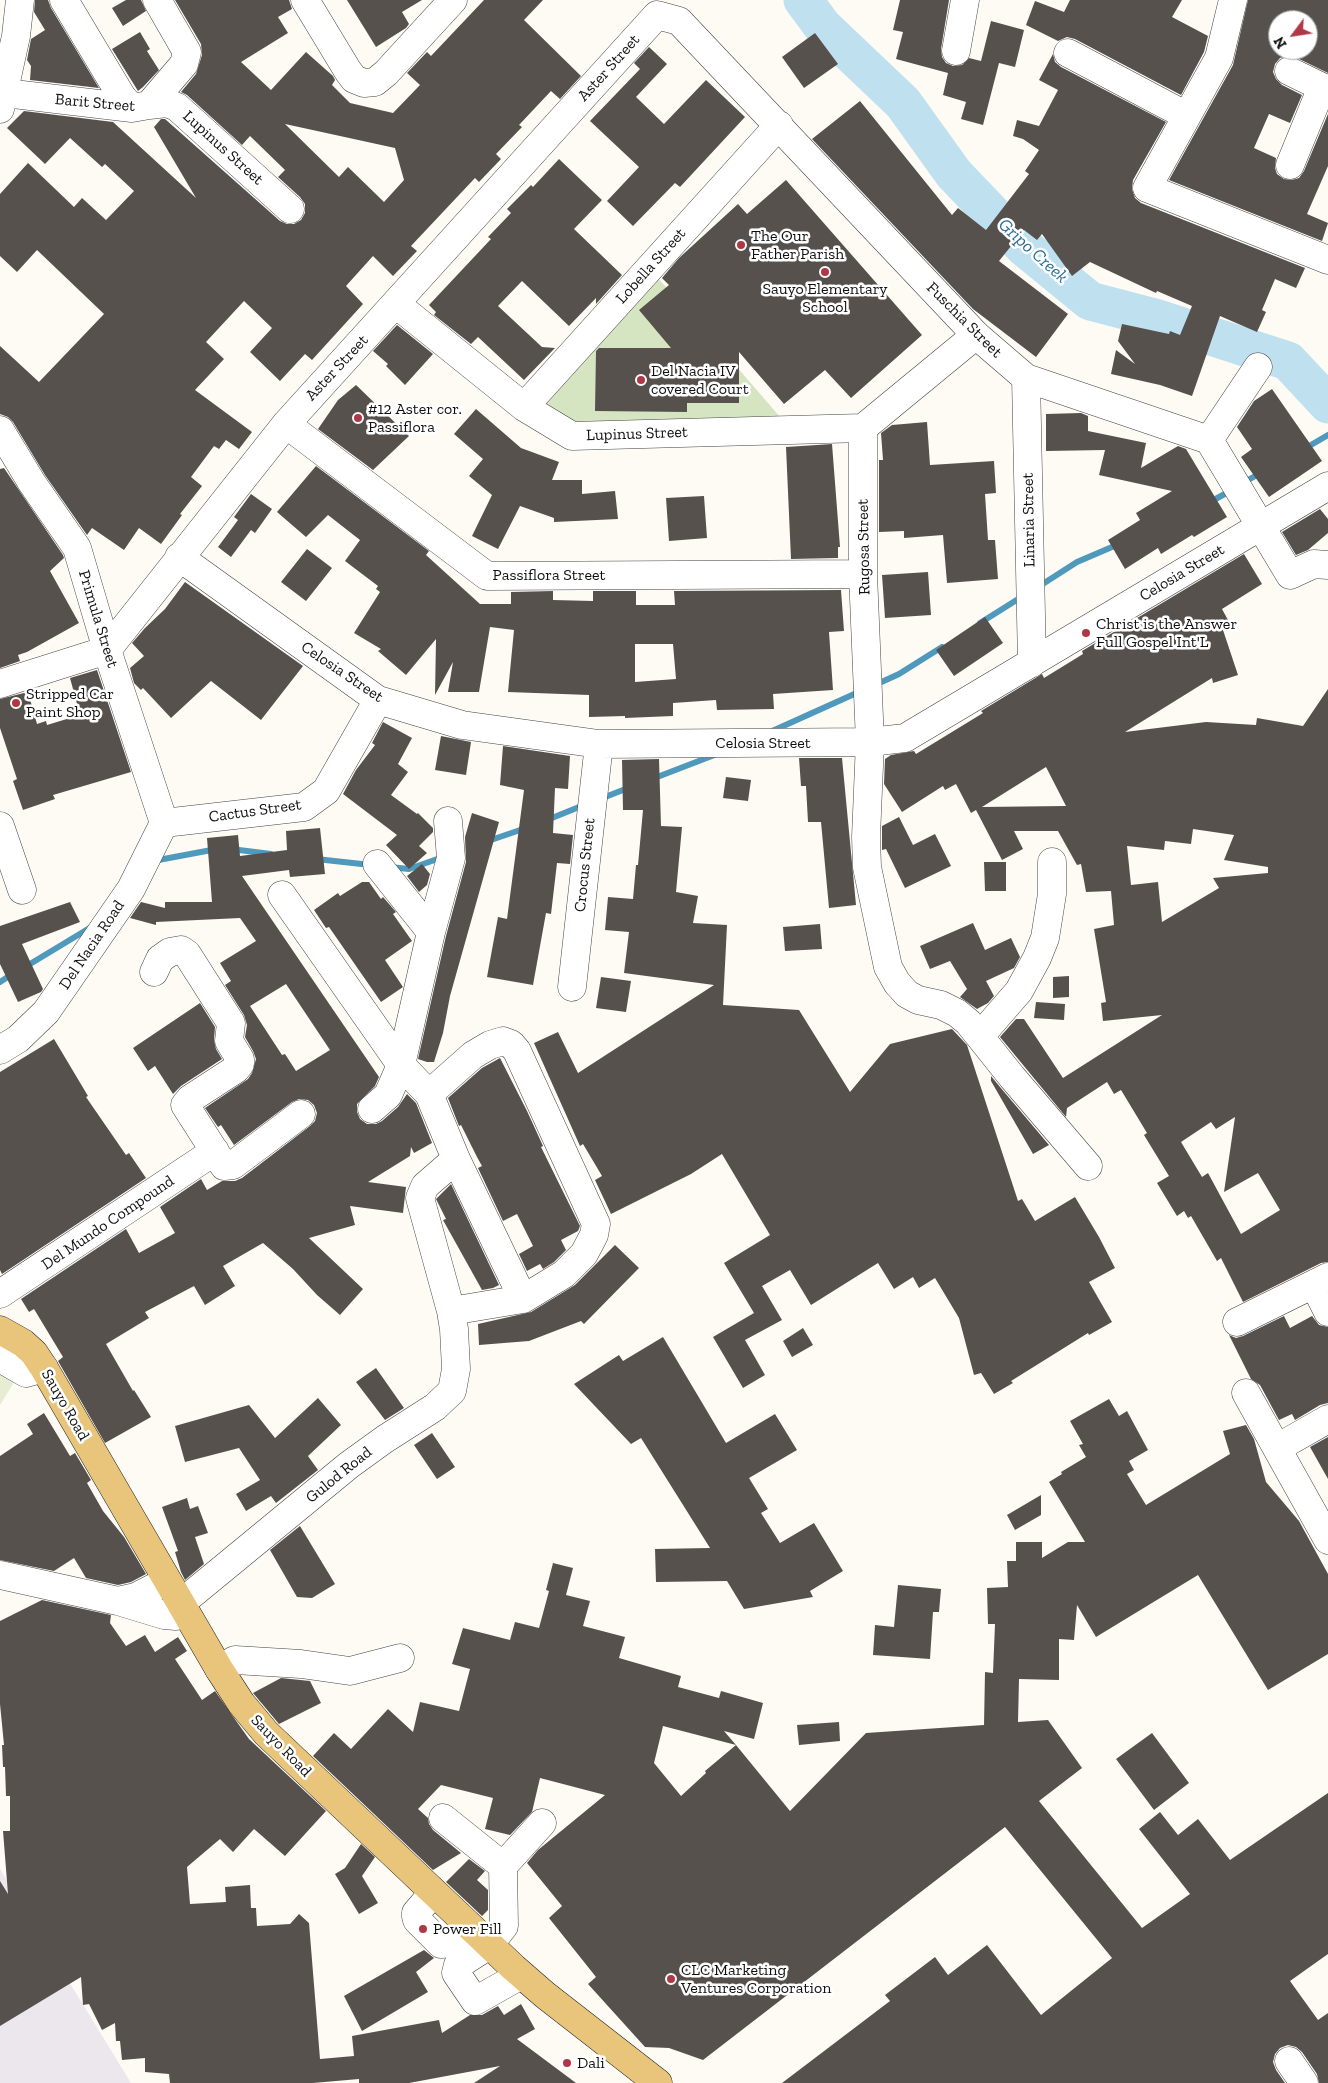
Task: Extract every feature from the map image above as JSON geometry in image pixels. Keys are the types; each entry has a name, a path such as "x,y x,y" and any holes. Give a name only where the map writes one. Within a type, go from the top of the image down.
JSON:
{"main road":[{"name":"Sauyo Road","path":"0,1330 23,1343 34,1353 44,1368 218,1669 241,1703 266,1733 521,1975 658,2083"}],"street":[{"path":"2,101 16,36 20,0"},
{"path":"64,0 122,97 140,107"},
{"name":"Barit Street","path":"2,101 140,107 184,64 187,52 158,0"},
{"path":"305,0 354,79 364,83 374,82 386,73 454,0"},
{"path":"956,51 965,0"},
{"path":"1233,0 1219,58 1147,188 1327,258"},
{"name":"Fuschia Street","path":"657,15 679,21 976,335 1026,378 1209,440"},
{"name":"Aster Street","path":"107,650 179,556 286,424 657,15"},
{"path":"1068,53 1187,116"},
{"path":"1289,71 1325,89 1290,166"},
{"name":"Lupinus Street","path":"140,107 167,104 177,107 290,209"},
{"name":"Lobella Street","path":"524,407 778,125"},
{"name":"Lupinus Street","path":"396,304 524,407 572,436 863,428"},
{"path":"863,428 976,335"},
{"path":"1258,367 1209,440 1290,575 1314,564 1328,565"},
{"name":"Linaria Street","path":"1026,378 1032,663"},
{"name":"Passiflora Street","path":"286,424 487,576 863,574"},
{"name":"Rugosa Street","path":"863,428 863,574 870,742 867,868 888,967 897,983 907,994 918,1000 941,1005 956,1012 980,1036 1012,1077 1088,1166"},
{"name":"Primula Street","path":"0,430 32,483 77,548 107,650 164,823"},
{"name":"Celosia Street","path":"179,556 378,700 462,725 599,744 870,742 905,738 1328,486"},
{"path":"0,684 107,650"},
{"name":"Cactus Street","path":"164,823 304,807 326,791 378,700"},
{"name":"Crocus Street","path":"572,987 599,744"},
{"path":"372,1109 388,1095 401,1065 431,932 452,858 448,821"},
{"name":"Del Nacia Road","path":"0,1050 18,1039 46,1012 131,888 164,823"},
{"path":"0,826 22,890"},
{"path":"980,1036 1019,992 1037,958 1044,938 1052,894 1052,862"},
{"path":"377,864 431,932"},
{"path":"282,895 401,1065 429,1094 456,1159 523,1299"},
{"path":"154,972 160,959 170,952 181,950 188,954 231,1023 229,1041 240,1059 240,1064 236,1069 190,1099 185,1105 224,1166 233,1165 301,1114"},
{"path":"429,1094 473,1055 490,1045 503,1041 511,1044 521,1059 596,1224 594,1235 584,1254 564,1274 523,1299 452,1320"},
{"name":"Del Mundo Compound","path":"0,1294 215,1151"},
{"name":"Gulod Road","path":"118,1600 136,1597 178,1599 368,1451 444,1400 452,1390 455,1380 452,1320 420,1198 425,1186 456,1159"},
{"path":"1237,1322 1321,1281 1328,1312"},
{"path":"0,1358 26,1373 44,1368"},
{"path":"1246,1393 1328,1540"},
{"path":"1277,1448 1328,1419"},
{"path":"0,1575 118,1600 164,1615 176,1616 178,1599"},
{"path":"218,1669 235,1660 301,1664 350,1671 400,1658"},
{"path":"444,1818 502,1866"},
{"path":"521,1975 478,2000 472,1999 456,1969 458,1965 489,1945 504,1926 502,1866 542,1823"},
{"path":"1289,2061 1304,2083"}],"shaded area":[{"path":"0,1869 131,2083 0,2083"}],"green space":[{"path":"655,275 787,425 572,431 532,404"},
{"path":"0,1365 18,1376 0,1405"}],"building":[{"path":"35,0 48,0 99,88 30,80 31,66 27,60 31,39 45,30 34,12"},
{"path":"126,0 141,0 146,11 123,26 112,8"},
{"path":"175,0 289,0 292,9 278,17 288,33 241,62 271,90 306,52 333,76 335,80 332,85 350,103 393,113 420,85 407,73 427,52 431,56 484,0 543,0 524,20 581,76 560,99 551,91 519,125 522,127 496,154 501,159 479,182 475,178 411,246 417,251 393,276 373,256 346,286 363,304 312,360 305,354 280,381 250,352 272,328 244,301 206,342 224,359 195,390 252,432 239,449 226,440 219,449 214,446 191,477 202,486 180,514 182,515 161,544 139,528 124,550 92,528 87,535 45,475 13,422 8,417 0,414 0,346 39,382 104,314 37,250 17,272 0,256 0,194 28,163 74,207 82,198 106,220 134,191 105,164 102,167 70,138 45,164 7,128 24,111 113,122 196,198 154,127 161,119 165,119 280,221 294,224 301,220 305,213 305,204 278,177 285,170 250,136 242,145 187,95 181,92 196,74 202,55 201,44","holes":["285,124 395,148 404,180 384,202 348,167 339,177"]},
{"path":"347,0 422,0 402,12 409,24 406,28 376,47"},
{"path":"900,0 949,0 941,49 942,57 946,63 953,66 962,65 969,58 981,61 991,21 1024,30 1015,67 999,63 983,125 961,119 966,102 943,95 948,73 896,59 903,32 893,30"},
{"path":"1070,0 1182,0 1172,17 1208,36 1204,52 1181,95 1075,39 1067,37 1058,41 1026,25 1035,1 1064,12"},
{"path":"1248,0 1328,0 1328,73 1301,60 1318,60 1318,10 1268,10 1268,60 1278,60 1273,72 1276,79 1282,85 1302,95 1290,123 1269,114 1254,148 1276,158 1275,168 1277,174 1284,179 1292,180 1299,178 1304,171 1328,114 1328,166 1307,214 1328,223 1322,241 1169,180 1233,65"},
{"path":"140,32 150,49 147,51 159,70 138,91 112,49"},
{"path":"815,33 838,64 804,88 782,57"},
{"path":"649,47 667,64 636,97 664,124 706,80 745,117 680,187 675,183 633,226 607,201 639,167 590,121 640,69 634,63"},
{"path":"1053,54 1055,62 1061,67 1166,122 1133,180 1132,189 1135,198 1141,203 1305,268 1296,288 1275,279 1262,310 1266,312 1257,332 1220,316 1192,396 1160,385 1111,374 1116,350 1135,364 1118,341 1122,324 1169,334 1170,331 1180,335 1192,306 1157,291 1156,293 1090,262 1072,276 1042,234 1037,240 1024,230 999,261 1068,314 1036,357 973,309 812,139 860,101 952,215 958,208 986,230 1029,174 1025,171 1039,150 1023,139 1013,136 1017,120 1039,126 1058,90 1039,80"},
{"path":"559,159 602,200 574,229 622,275 596,304 596,298 569,326 522,281 498,306 542,347 555,348 524,380 478,337 471,344 434,315 436,312 429,305 491,239 488,237 511,213 507,209 531,185 533,187"},
{"path":"786,180 922,335 851,398 825,370 784,404 739,352 739,403 687,403 687,412 595,411 596,351 599,348 671,348 639,310 669,285 662,278 679,258 738,204 747,214"},
{"path":"397,325 433,354 405,385 386,366 388,364 373,351"},
{"name":"#12 Aster cor. Passiflora","path":"356,385 409,436 373,470 318,429 338,400"},
{"path":"1272,389 1322,461 1269,497 1241,457 1252,449 1237,427 1254,401"},
{"path":"476,409 521,448 559,462 552,480 582,480 582,494 615,491 618,519 554,522 554,518 520,506 498,549 472,536 492,495 469,476 483,459 454,434"},
{"path":"1081,413 1088,416 1088,431 1146,443 1141,468 1178,446 1186,449 1227,517 1161,554 1158,548 1125,569 1108,540 1140,520 1136,513 1172,491 1099,475 1105,450 1046,451 1046,414"},
{"path":"927,422 930,465 994,461 996,493 985,494 988,540 995,540 998,579 947,583 943,535 904,538 904,531 879,532 879,460 883,460 881,433 892,425"},
{"path":"832,444 840,547 838,547 838,558 791,559 786,447"},
{"path":"316,466 429,551 426,555 480,604 511,604 511,592 553,591 553,600 593,601 593,591 636,591 636,605 675,605 674,591 841,590 844,631 829,632 833,690 773,694 774,709 717,710 716,700 673,703 673,716 589,717 589,695 508,692 514,630 490,627 479,692 448,692 453,662 435,695 436,639 406,675 378,651 381,649 354,633 380,592 376,589 378,586 345,561 360,540 328,515 306,537 277,512","holes":["635,644 673,644 676,679 635,682"]},
{"path":"4,468 63,555 64,558 50,571 79,623 27,652 18,655 20,661 0,668 0,469"},
{"path":"251,494 272,509 255,533 251,530 231,557 218,547 238,520 234,517"},
{"path":"704,496 707,538 669,541 666,498"},
{"path":"1320,509 1328,519 1328,533 1308,550 1296,555 1282,532"},
{"path":"307,549 332,568 306,601 281,582"},
{"path":"1244,554 1262,584 1222,609 1228,620 1221,624 1238,675 1213,683 1212,678 1125,732 1206,722 1256,725 1257,718 1303,726 1328,689 1328,1262 1321,1263 1243,1302 1221,1258 1217,1261 1191,1216 1188,1218 1184,1211 1177,1216 1157,1183 1169,1176 1144,1135 1147,1133 1121,1090 1114,1094 1107,1082 1067,1108 1066,1117 1000,1037 1016,1019 1024,1019 1063,1078 1162,1015 1103,1021 1101,1003 1106,1002 1094,929 1114,925 1111,891 1086,892 1081,864 1077,865 1058,831 1014,831 1023,849 1002,860 976,810 971,813 956,784 945,790 943,786 902,812 884,784 885,759 891,755 914,751 916,754 1042,674 1044,678 1083,654 1082,651","holes":["1046,767 1066,806 982,807","1193,829 1234,835 1224,860 1268,867 1268,873 1213,878 1219,888 1162,922 1158,882 1131,885 1127,846 1164,850 1165,841 1191,844","1235,1117 1224,1192 1258,1173 1280,1210 1241,1234 1208,1173 1202,1177 1181,1142 1211,1122 1216,1129"]},
{"path":"928,572 931,615 885,618 882,575"},
{"path":"185,582 303,666 261,720 211,681 171,718 143,688 141,690 134,683 130,668 144,656 132,643 165,609"},
{"path":"985,617 1003,643 954,676 936,650"},
{"path":"97,670 131,772 53,795 55,799 23,810 13,781 17,779 0,728 0,699 28,692 37,724 46,721 47,725 80,715 70,678"},
{"path":"383,722 412,738 398,764 408,772 391,795 418,813 433,828 433,832 419,846 427,853 409,869 386,845 397,835 343,794 356,770 375,745 372,743"},
{"path":"441,736 471,742 466,775 435,770"},
{"path":"503,746 570,756 568,789 555,788 553,833 573,835 570,864 557,863 551,914 546,913 533,985 487,977 498,917 507,919 524,790 500,785"},
{"path":"799,758 842,758 856,905 829,908 821,822 808,822 806,786 801,786"},
{"path":"659,759 661,826 682,827 676,892 698,896 693,923 727,925 723,1005 799,1010 850,1092 890,1044 952,1029 967,1045 1018,1201 1022,1199 1035,1221 1075,1197 1099,1237 1115,1268 1089,1282 1112,1322 1089,1335 1088,1333 1011,1381 1013,1383 994,1394 981,1373 974,1375 959,1318 935,1278 919,1288 913,1277 894,1289 878,1263 811,1305 790,1270 762,1286 782,1320 745,1340 765,1375 743,1388 713,1337 754,1313 724,1263 770,1235 722,1154 691,1174 611,1214 595,1180 602,1176 583,1144 580,1146 534,1043 558,1032 578,1073 714,985 624,973 629,932 605,930 608,897 633,899 636,865 638,865 643,810 623,810 622,760"},
{"path":"726,777 751,780 748,801 723,798"},
{"path":"472,813 499,822 450,996 443,1033 434,1062 427,1062 418,1059 446,936 466,862 465,837"},
{"path":"899,817 913,845 935,834 951,866 905,888 886,849 882,850 882,826"},
{"path":"320,828 325,874 290,877 289,870 242,876 379,1077 375,1086 357,1104 357,1112 360,1119 367,1124 376,1124 382,1121 398,1107 407,1094 416,1103 432,1143 414,1153 411,1147 410,1156 368,1182 406,1187 403,1213 350,1206 355,1225 309,1238 363,1289 340,1315 263,1243 223,1266 235,1286 205,1305 194,1286 145,1312 149,1318 106,1344 133,1391 151,1417 105,1443 58,1361 63,1357 34,1309 29,1312 21,1299 126,1229 139,1253 175,1233 160,1207 201,1179 207,1190 222,1181 235,1181 242,1178 310,1126 315,1121 317,1113 314,1105 308,1100 299,1099 292,1102 234,1145 221,1125 218,1127 205,1108 248,1079 256,1059 245,1037 247,1025 244,1015 225,985 231,981 220,963 256,941 240,918 156,922 156,925 130,918 141,902 165,908 165,902 212,902 207,838 238,835 240,856 287,850 286,831","holes":["286,984 330,1050 296,1071 285,1054 282,1055 250,1006"]},
{"path":"984,862 1006,862 1006,891 985,891"},
{"path":"422,864 430,874 427,885 419,892 407,876"},
{"path":"362,882 369,882 381,899 383,897 396,912 393,914 412,941 385,960 403,987 381,1002 329,927 326,928 314,910 338,893 340,896"},
{"path":"70,902 80,922 22,944 43,989 41,992 18,1002 0,964 0,926"},
{"path":"973,923 985,950 1011,938 1020,957 1014,968 986,981 994,996 988,1003 977,1009 960,997 967,989 950,961 930,969 920,946"},
{"path":"820,924 822,949 785,951 783,927"},
{"path":"1069,976 1069,997 1053,998 1053,977"},
{"path":"601,977 631,981 626,1012 596,1008"},
{"path":"1036,1002 1065,1004 1064,1020 1034,1018"},
{"path":"200,1003 215,1027 214,1040 216,1049 222,1059 181,1086 173,1094 155,1066 148,1071 133,1048"},
{"path":"54,1039 88,1096 86,1097 126,1155 129,1153 146,1178 2,1274 0,1270 0,1072"},
{"path":"500,1058 527,1111 543,1146 541,1147 580,1226 578,1231 561,1240 566,1250 554,1262 543,1269 540,1264 527,1271 519,1254 533,1246 517,1214 503,1221 478,1168 482,1166 461,1125 459,1126 448,1098 482,1068"},
{"path":"991,1076 1049,1145 1033,1154 991,1081"},
{"path":"451,1184 499,1285 493,1288 482,1290 443,1220 446,1219 436,1199"},
{"path":"615,1245 639,1268 584,1324 581,1321 529,1341 479,1345 478,1324 531,1312 575,1285"},
{"path":"1284,1316 1290,1328 1312,1316 1319,1325 1328,1327 1328,1403 1320,1405 1295,1420 1292,1414 1279,1420 1260,1385 1251,1379 1229,1335 1236,1338 1243,1336"},
{"path":"803,1328 813,1345 792,1357 783,1341"},
{"path":"663,1337 726,1443 775,1414 797,1450 749,1478 768,1509 761,1513 780,1543 814,1523 843,1571 810,1591 813,1597 744,1609 727,1581 656,1582 655,1549 710,1548 641,1438 631,1444 574,1384 619,1355 623,1361"},
{"path":"376,1368 404,1408 385,1420 356,1382"},
{"path":"318,1398 341,1425 308,1456 318,1470 276,1503 271,1496 246,1511 236,1494 260,1480 239,1448 185,1462 175,1426 249,1405 275,1438"},
{"path":"1109,1399 1119,1416 1127,1411 1148,1450 1129,1461 1134,1470 1127,1474 1146,1505 1230,1454 1223,1431 1246,1425 1254,1439 1266,1482 1299,1521 1328,1574 1328,1654 1268,1690 1198,1575 1096,1637 1077,1605 1074,1640 1059,1639 1059,1680 1019,1679 1018,1722 1048,1720 1082,1768 1039,1801 1142,1928 1190,1894 1139,1829 1160,1812 1178,1835 1198,1819 1230,1860 1328,1793 1328,1954 1290,1981 1318,2020 1328,2013 1328,2083 1319,2083 1317,2074 1302,2052 1296,2047 1288,2045 1280,2048 1275,2054 1273,2062 1285,2083 782,2083 890,2001 885,1995 935,1957 948,1975 987,1945 1041,2015 1112,1958 1005,1827 703,2060 669,2048 645,2047 588,1984 596,1977 549,1918 562,1906 527,1863 538,1850 605,1795 540,1778 532,1812 510,1835 485,1829 493,1798 441,1785 418,1809 428,1818 433,1830 461,1853 433,1870 313,1756 334,1733 351,1749 388,1709 413,1732 420,1702 459,1711 470,1669 452,1664 463,1628 510,1640 515,1622 539,1628 549,1591 546,1590 553,1563 573,1568 566,1595 590,1601 583,1626 625,1637 619,1658 681,1676 678,1687 719,1698 721,1691 763,1703 754,1739 724,1731 736,1745 790,1811 866,1733 984,1725 985,1672 993,1673 995,1624 988,1624 987,1588 1008,1587 1007,1561 1016,1561 1016,1542 1042,1542 1042,1558 1068,1542 1085,1542 1049,1482 1062,1474 1061,1472 1086,1457 1079,1445 1083,1444 1070,1421","holes":["663,1726 736,1745 705,1771 706,1773 681,1796 654,1763"]},
{"path":"44,1413 70,1456 75,1453 91,1480 87,1483 103,1511 124,1537 146,1574 131,1582 118,1585 86,1578 74,1558 54,1571 0,1560 0,1456 33,1434 27,1424"},
{"path":"432,1433 455,1467 437,1479 414,1445"},
{"path":"1328,1437 1328,1479 1310,1447"},
{"path":"1041,1495 1041,1515 1015,1530 1007,1515"},
{"path":"187,1498 190,1509 198,1506 208,1533 195,1537 204,1564 185,1580 175,1552 178,1551 162,1507"},
{"path":"300,1526 335,1584 312,1598 297,1597 270,1550"},
{"path":"898,1585 941,1589 939,1612 933,1612 930,1659 873,1655 875,1625 894,1627"},
{"path":"42,1600 111,1615 110,1623 126,1646 145,1635 155,1652 178,1637 187,1651 175,1659 202,1700 215,1691 249,1739 326,1811 285,1856 254,1829 233,1852 220,1839 187,1867 190,1904 226,1902 225,1887 250,1885 251,1908 256,1908 257,1926 290,1924 299,1914 309,1923 320,2059 354,2056 352,2036 439,2020 442,2033 470,2015 482,2015 498,2006 504,2015 521,2004 535,2029 517,2039 576,2083 474,2083 500,2066 409,2083 359,2083 359,2079 313,2083 170,2083 169,2074 145,2072 145,2058 122,2060 120,2041 116,2041 115,2023 102,2030 89,2004 83,2005 81,1977 0,2026 0,1881 8,1894 3,1831 10,1831 10,1796 6,1796 5,1767 3,1767 2,1745 4,1745 0,1704 0,1621"},
{"path":"281,1678 310,1681 321,1703 279,1724 253,1693"},
{"path":"839,1722 840,1741 799,1745 797,1725"},
{"path":"1152,1733 1189,1783 1154,1810 1116,1759"},
{"path":"361,1844 375,1857 362,1876 378,1903 359,1914 335,1874 345,1868"},
{"path":"469,1859 485,1871 477,1880 488,1890 488,1910 482,1916 446,1882"},
{"path":"424,1950 434,1958 416,1972 428,1992 362,2031 344,1996"}],"waterway":[{"name":"Gripo Creek","path":"803,0 823,27 903,103 954,174 1024,247 1090,301 1155,318 1288,361 1328,404"},
{"path":"1304,449 1328,435"},
{"path":"1243,483 1262,472"},
{"path":"1210,502 1232,490"},
{"path":"1038,587 1077,562 1119,544"},
{"path":"980,623 1023,596"},
{"path":"875,685 899,674 942,647"},
{"path":"770,732 861,691"},
{"path":"652,779 717,754"},
{"path":"600,799 628,788"},
{"path":"547,820 584,805"},
{"path":"488,841 526,828"},
{"path":"153,861 217,849"},
{"path":"231,849 271,854"},
{"path":"390,867 409,869 443,857"},
{"path":"316,859 371,865"},
{"path":"25,967 93,926"},
{"path":"0,982 14,973"}],"place":[{"name":"The Our Father Parish","path":"741,245"},
{"name":"Sauyo Elementary School","path":"825,272"},
{"name":"Del Nacia IV covered Court","path":"641,380"},
{"name":"#12 Aster cor. Passiflora","path":"358,418"},
{"name":"Christ is the Answer Full Gospel Int'L","path":"1086,633"},
{"name":"Stripped Car Paint Shop","path":"16,703"},
{"name":"Power Fill","path":"423,1929"},
{"name":"CLC Marketing Ventures Corporation","path":"671,1979"},
{"name":"Dali","path":"567,2063"}]}
